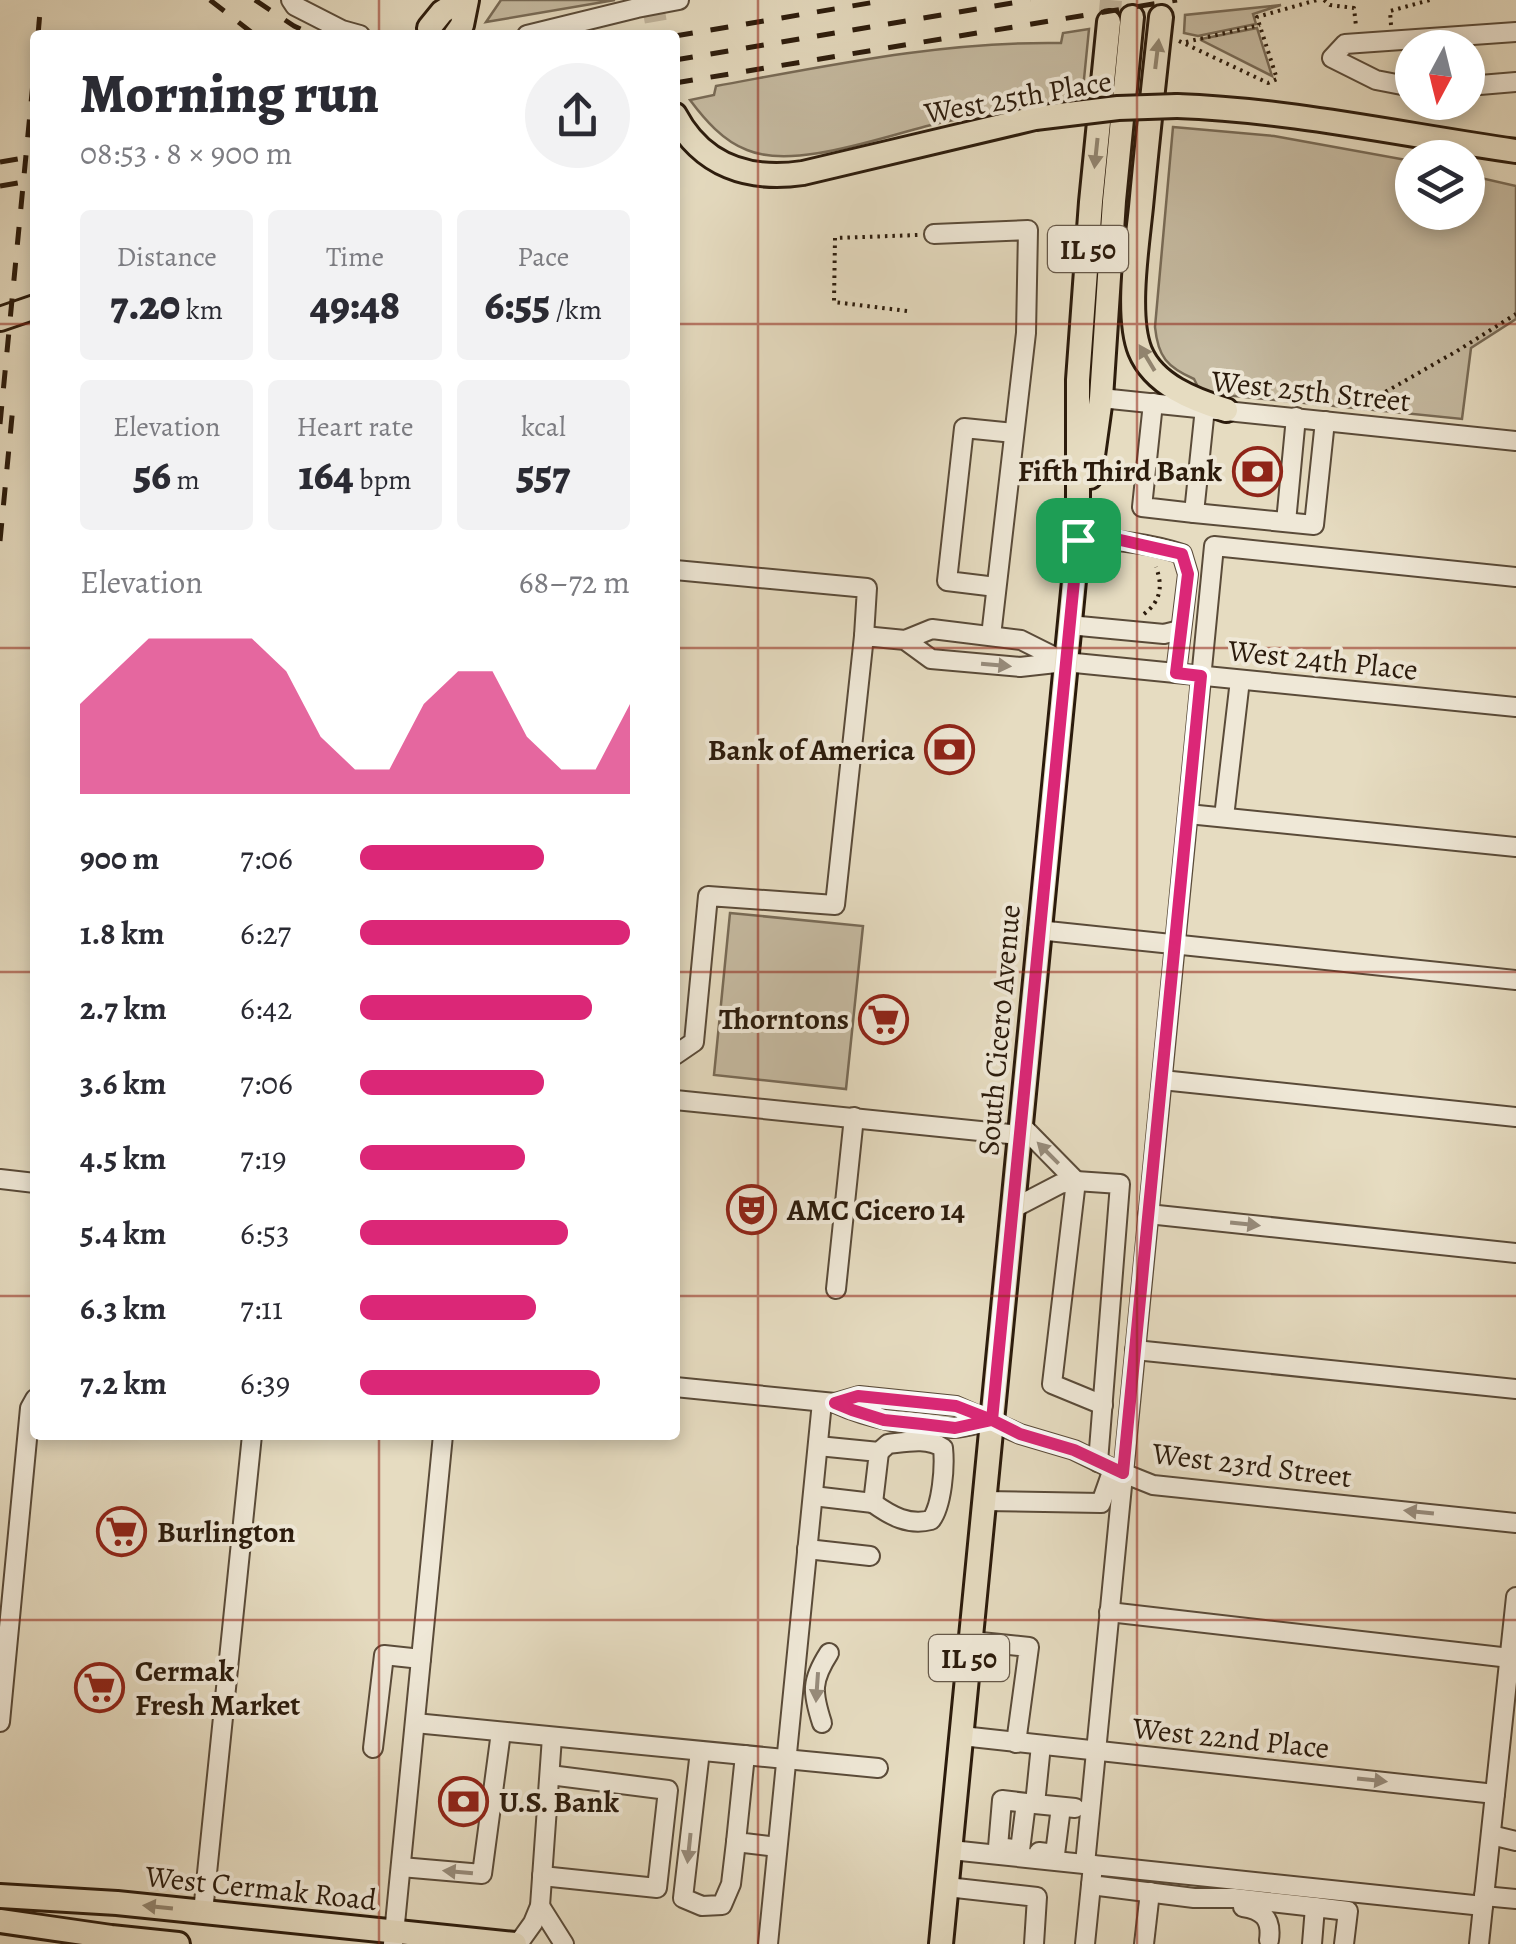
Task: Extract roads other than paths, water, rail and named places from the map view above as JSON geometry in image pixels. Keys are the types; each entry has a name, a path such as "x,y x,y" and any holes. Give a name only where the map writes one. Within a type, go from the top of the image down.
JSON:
{"main road":[{"path":"430,28 442,12 464,0"},
{"path":"458,30 464,0"},
{"path":"1162,17 1137,249 1135,332 1141,354 1154,372 1176,389 1216,409"},
{"name":"South Cicero Avenue","path":"941,1944 1068,625 1100,398 1114,201 1121,19 1090,219 1078,380 1078,540"},
{"name":"West 25th Place","path":"680,124 697,145 717,160 758,176 803,173 1035,118 1177,106 1291,114 1516,151"},
{"path":"1100,398 1122,324 1137,249"},
{"path":"0,319 30,309"},
{"name":"West Cermak Road","path":"0,1896 203,1912 394,1938 517,1944"},
{"path":"0,1921 178,1944"}],"street":[{"path":"291,0 295,6 342,30"},
{"path":"547,30 679,0"},
{"path":"1485,34 1516,32"},
{"path":"1395,41 1344,44 1332,58 1376,80 1395,84"},
{"path":"1485,85 1516,82"},
{"path":"934,234 1028,230 1026,333 990,636"},
{"name":"West 25th Street","path":"1100,398 1516,441"},
{"path":"1153,403 1142,507 1314,525 1324,421"},
{"path":"1194,512 1216,409"},
{"path":"1286,522 1296,418"},
{"path":"996,586 947,582 964,428 1014,433"},
{"path":"1078,540 1116,539 1182,554 1188,574 1176,673"},
{"path":"984,1500 1100,1503 1111,1468 1135,1350 1214,546 1516,577"},
{"path":"680,570 867,588 834,914 708,896 694,1042 680,1052"},
{"path":"1068,625 1164,634 1180,630"},
{"path":"864,636 904,640 932,630 1021,640 1065,662"},
{"path":"904,640 931,659 1020,667 1065,662"},
{"name":"West 24th Place","path":"1065,662 1516,707"},
{"path":"1224,817 1240,680"},
{"path":"1188,814 1516,847"},
{"path":"1038,930 1516,980"},
{"path":"1162,1080 1516,1117"},
{"path":"680,1100 1019,1130 1076,1181"},
{"path":"836,1290 854,1117"},
{"path":"0,1179 30,1182"},
{"path":"1076,1181 1052,1384 1103,1404"},
{"path":"1012,1209 1060,1184 1120,1184 1103,1404 1111,1468 1109,1612 1085,1944"},
{"path":"1148,1214 1516,1252"},
{"path":"1135,1350 1516,1389"},
{"path":"680,1387 828,1402 884,1420 955,1428 992,1420"},
{"name":"West 23rd Street","path":"828,1402 858,1396 956,1406 1153,1485 1516,1524"},
{"path":"768,1944 812,1496 828,1402"},
{"path":"922,1424 937,1404"},
{"path":"0,1722 30,1408"},
{"path":"203,1912 251,1440"},
{"path":"394,1938 443,1440"},
{"path":"812,1496 873,1503 913,1523 931,1520 938,1512 943,1448 935,1442 888,1444 879,1452 873,1503"},
{"path":"818,1446 879,1452"},
{"path":"807,1549 870,1556"},
{"path":"1479,1944 1516,1597"},
{"path":"1109,1612 1511,1665"},
{"path":"971,1640 1029,1646 1016,1743"},
{"path":"822,1723 814,1700 817,1672 829,1652"},
{"path":"373,1748 384,1655 421,1659"},
{"path":"415,1723 878,1768"},
{"path":"401,1867 482,1874 501,1732"},
{"path":"517,1944 533,1924 540,1906 552,1736"},
{"name":"West 22nd Place","path":"962,1736 1495,1794"},
{"path":"1030,1803 1068,1807 1054,1854 1020,1850 1040,1746"},
{"path":"700,1751 683,1898 702,1906 722,1905 731,1884 745,1755"},
{"path":"542,1876 658,1888 668,1790 550,1775"},
{"path":"1491,1836 1516,1841"},
{"path":"736,1842 778,1847"},
{"path":"951,1850 1484,1901 1516,1899"},
{"path":"1091,1885 1194,1898 1262,1912 1269,1921 1270,1940"},
{"path":"947,1887 1037,1897 1034,1944"},
{"path":"1144,1944 1150,1892"},
{"path":"1194,1898 1234,1898 1348,1911 1344,1944"},
{"path":"540,1906 564,1944"},
{"path":"1312,1944 1315,1907"}],"tunnel":[{"path":"652,0 657,30"},
{"path":"1109,22 1111,0"}],"railway":[{"path":"38,30 41,0"},
{"path":"210,0 249,30"},
{"path":"255,0 302,30"},
{"path":"680,35 887,0"},
{"path":"680,59 1030,0"},
{"path":"680,82 1177,0"},
{"path":"0,424 30,114"},
{"path":"0,162 30,157"},
{"path":"0,186 30,181"},
{"path":"0,541 13,406"}],"place":[{"name":"Fifth Third Bank","path":"1257,471"},
{"name":"Bank of America","path":"950,750"},
{"name":"Thorntons","path":"884,1019"},
{"name":"AMC Cicero 14","path":"752,1210"},
{"name":"Burlington","path":"122,1532"},
{"name":"Cermak Fresh Market","path":"100,1688"},
{"name":"U.S. Bank","path":"464,1802"}]}
